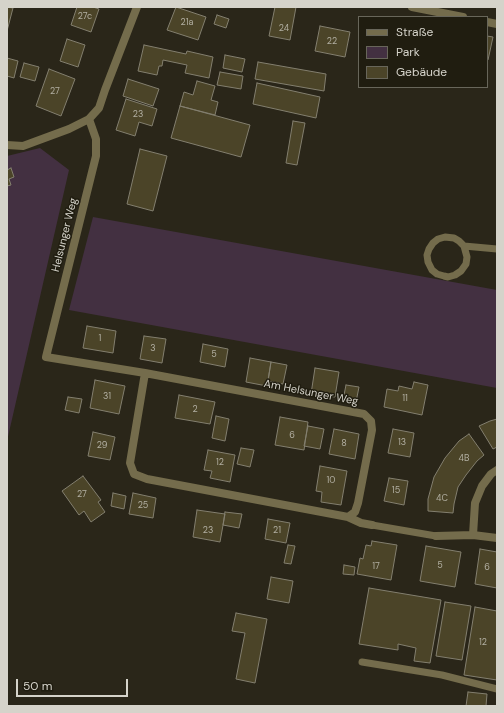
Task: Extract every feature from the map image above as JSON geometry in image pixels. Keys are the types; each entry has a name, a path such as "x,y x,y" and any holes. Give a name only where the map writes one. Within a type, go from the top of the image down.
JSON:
{"street":[{"path":"7,145 23,146 69,129 89,119 99,108 137,7"},
{"path":"412,7 458,16"},
{"name":"Helsunger Weg","path":"46,357 96,156 96,139 89,119"},
{"name":"Am Helsunger Weg","path":"46,357 145,373 364,414 371,421 372,430 358,503 354,512 348,517"},
{"path":"145,373 130,463 134,474 147,479 348,517 361,523 372,525"},
{"path":"473,535 475,502 482,486 491,474 497,470"},
{"path":"436,536 473,535 497,538"}],"lane":[{"path":"464,246 467,257 466,264 461,271 455,275 444,276 437,274 432,270 428,262 427,255 433,243 438,239 449,237 454,238 464,246 497,249"},
{"path":"372,525 436,536"},
{"path":"362,662 442,675 497,689"}],"green space":[{"path":"40,148 69,170 7,441 7,156"},
{"path":"93,217 497,290 497,388 69,310"}],"building":[{"path":"7,7 13,8 7,31"},
{"path":"77,7 93,7 99,9 91,32 71,25"},
{"path":"176,7 206,17 198,40 167,30"},
{"path":"275,7 296,7 290,40 269,36"},
{"path":"217,15 229,19 226,28 214,24"},
{"path":"320,26 350,32 345,57 315,51"},
{"path":"488,36 493,37 488,60"},
{"path":"67,39 85,45 78,67 60,61"},
{"path":"144,45 186,54 187,51 213,57 209,78 185,73 187,65 163,60 162,66 159,66 157,75 138,71"},
{"path":"225,55 245,59 242,72 223,68"},
{"path":"7,58 18,61 14,78 7,76"},
{"path":"258,62 326,74 324,91 255,79"},
{"path":"24,63 39,67 35,81 20,77"},
{"path":"49,69 75,79 61,116 36,106"},
{"path":"220,72 243,76 241,89 217,85"},
{"path":"128,79 159,89 153,106 123,96"},
{"path":"197,81 215,86 211,100 218,102 215,115 180,106 184,92 193,95"},
{"path":"257,83 320,97 316,118 253,104"},
{"path":"126,99 157,109 152,126 139,122 135,136 116,130"},
{"path":"180,106 250,125 241,157 171,138"},
{"path":"293,121 305,123 297,165 286,163"},
{"path":"140,149 167,156 153,211 127,204"},
{"path":"11,168 14,177 9,179 11,185 7,186 7,170"},
{"path":"87,326 116,331 113,353 83,348"},
{"path":"144,336 166,339 162,363 140,359"},
{"path":"203,344 228,349 225,367 200,362"},
{"path":"250,358 271,362 267,386 246,382"},
{"path":"271,362 287,365 283,384 268,381"},
{"path":"315,368 339,372 335,397 311,394"},
{"path":"95,380 125,386 119,414 90,408"},
{"path":"414,382 428,385 422,415 384,407 387,389 398,391 399,386 412,389"},
{"path":"346,385 359,387 356,402 343,400"},
{"path":"179,395 215,402 210,424 175,418"},
{"path":"68,397 82,399 79,413 65,410"},
{"path":"216,416 229,419 225,441 212,438"},
{"path":"280,417 308,422 304,450 275,445"},
{"path":"497,419 497,447 493,449 479,426"},
{"path":"308,426 324,429 320,449 304,446"},
{"path":"334,429 359,434 355,459 329,454"},
{"path":"393,429 414,433 410,457 388,453"},
{"path":"93,432 115,437 110,460 88,456"},
{"path":"469,434 484,455 477,461 458,487 453,513 428,511 428,499 434,477 445,458 459,441"},
{"path":"241,448 254,450 250,467 237,464"},
{"path":"208,450 235,455 230,482 210,478 212,471 204,470"},
{"path":"320,466 347,471 341,505 321,502 322,492 316,491"},
{"path":"83,476 101,500 98,502 105,512 91,522 84,511 79,515 62,491"},
{"path":"389,478 408,481 404,505 384,501"},
{"path":"113,493 126,496 124,509 111,506"},
{"path":"133,493 156,498 153,518 129,514"},
{"path":"197,510 225,514 220,542 193,537"},
{"path":"225,512 242,514 239,528 223,525"},
{"path":"268,519 290,523 286,543 265,539"},
{"path":"372,541 397,545 391,580 357,574 360,558 363,559 366,545 371,546"},
{"path":"288,545 295,546 291,564 284,563"},
{"path":"426,546 461,552 455,587 420,581"},
{"path":"480,549 497,552 497,588 475,584"},
{"path":"344,565 355,567 354,575 343,574"},
{"path":"271,577 293,581 289,603 267,599"},
{"path":"369,588 441,600 430,663 414,661 416,648 398,644 398,650 359,644"},
{"path":"445,602 471,606 462,660 436,656"},
{"path":"475,607 497,611 497,680 464,675"},
{"path":"236,613 267,619 255,683 236,679 245,633 232,631"},
{"path":"468,692 487,694 486,706 466,706"}]}
